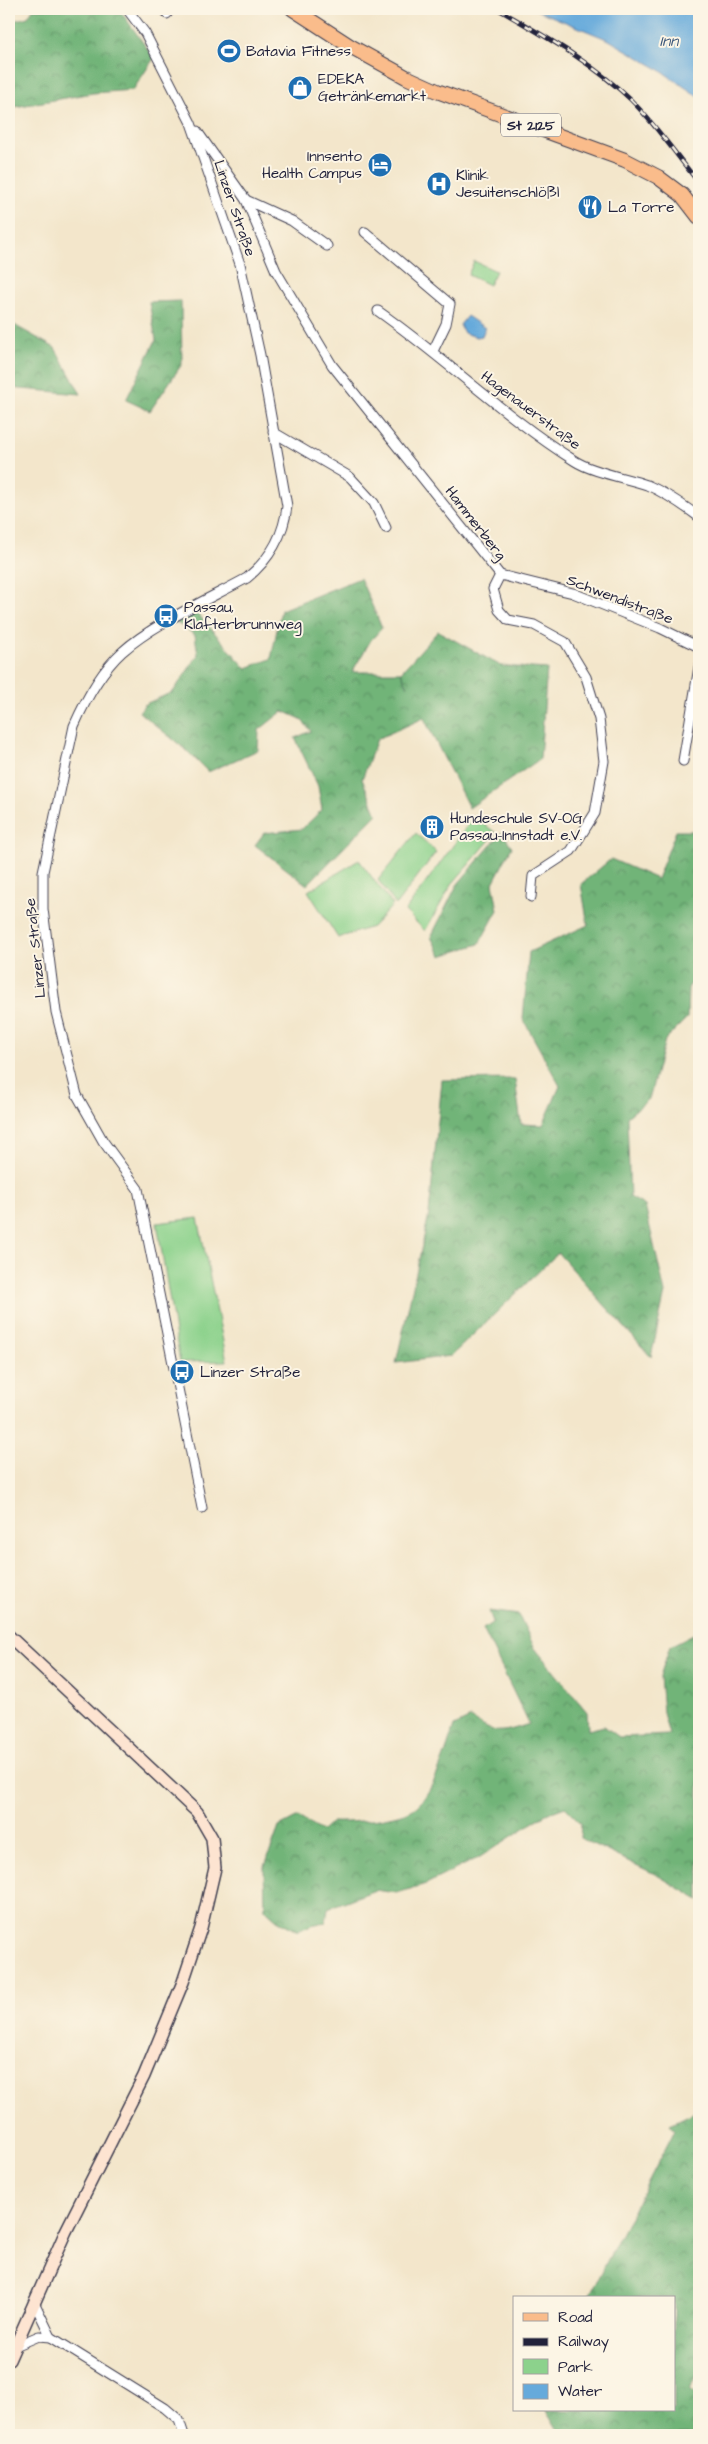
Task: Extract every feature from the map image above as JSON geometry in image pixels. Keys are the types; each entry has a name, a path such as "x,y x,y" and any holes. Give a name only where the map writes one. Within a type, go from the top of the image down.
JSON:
{"main road":[{"name":"St 2125","path":"293,9 350,46 406,77 437,91 625,160 658,177 682,195 699,217"}],"street":[{"name":"Linzer Straße","path":"126,9 145,33 191,123 240,264 260,355 287,506 280,536 269,556 247,578 139,638 120,654 109,667 83,706 74,726 43,872 42,909 56,1012 77,1094 103,1141 138,1189 202,1508"},
{"name":"Hammerberg","path":"191,123 246,200 276,271 332,365 500,575 493,589 500,610 508,620 534,625 566,642 586,677 599,718 604,761 596,813 571,851 533,876 531,897"},
{"name":"Hammerberg","path":"246,200 292,221 327,246"},
{"path":"365,232 450,304 446,324 433,351"},
{"name":"Hagenauerstraße","path":"378,310 433,351 532,432 577,463 649,486 682,504 699,517"},
{"path":"273,432 350,477 374,503 386,528"},
{"name":"Schwendistraße","path":"500,575 573,593 660,628 699,647"},
{"path":"683,761 699,667"},
{"path":"9,1636 180,1794 204,1823 212,1838 215,1852 215,1868 208,1902 166,2026 128,2108 66,2231 9,2360"},
{"path":"34,2302 51,2337"},
{"path":"15,2346 39,2336 51,2337 165,2408 179,2420 184,2435"}],"green space":[{"path":"33,9 119,9 154,58 133,90 93,93 9,108 9,22 28,17"},
{"path":"474,261 496,271 489,285 468,275"},
{"path":"181,301 182,364 150,411 126,400 156,340 149,302"},
{"path":"9,322 55,348 81,394 9,388"},
{"path":"360,578 382,628 371,640 352,672 401,672 438,631 501,666 547,669 540,759 469,808 424,718 377,739 362,779 377,814 307,885 255,845 264,833 302,829 322,810 318,786 295,738 311,731 301,719 283,711 259,730 258,750 208,772 185,749 139,712 145,704 173,692 198,655 195,635 175,622 195,611 246,668 271,659 281,610"},
{"path":"474,817 496,833 452,884 425,931 405,911"},
{"path":"676,831 699,831 699,972 688,988 687,1018 665,1040 649,1099 627,1117 630,1197 645,1206 665,1293 651,1357 558,1253 451,1356 396,1363 429,1214 442,1080 515,1079 521,1124 543,1125 560,1086 523,1019 529,952 588,925 581,884 611,859 657,879"},
{"path":"502,832 512,847 493,883 498,910 479,944 441,956 431,937 457,885"},
{"path":"416,833 436,852 396,905 378,880"},
{"path":"359,860 393,905 372,927 338,938 308,891"},
{"path":"198,1218 227,1361 180,1362 157,1223"},
{"path":"489,1611 519,1615 534,1647 587,1712 588,1730 604,1726 619,1737 669,1735 663,1713 660,1676 670,1646 699,1631 699,1900 657,1875 580,1838 581,1823 565,1807 546,1814 480,1857 426,1884 397,1893 375,1890 328,1908 326,1922 311,1925 298,1931 277,1920 265,1909 264,1868 279,1827 298,1817 322,1831 332,1822 376,1819 399,1815 409,1811 423,1800 429,1791 448,1746 454,1726 471,1718 487,1728 499,1731 529,1724 483,1629 493,1622"},
{"path":"699,2110 699,2371 689,2390 699,2397 699,2435 561,2435 547,2412 676,2412 676,2296 589,2296 675,2130 670,2124"}],"water":[{"name":"Inn","path":"534,9 699,9 699,97 657,68 609,40"},
{"path":"467,316 485,328 482,336 477,337 464,333 460,325"}],"railway":[{"path":"498,9 567,50 616,86 649,120 699,183"}],"place":[{"name":"Batavia Fitness","path":"229,51"},
{"name":"EDEKA Getränkemarkt","path":"300,88"},
{"name":"Innsento Health Campus","path":"380,165"},
{"name":"Klinik Jesuitenschlößl","path":"439,184"},
{"name":"La Torre","path":"590,207"},
{"name":"Passau, Klafterbrunnweg","path":"166,616"},
{"name":"Hundeschule SV-OG Passau-Innstadt e.V.","path":"432,827"},
{"name":"Linzer Straße","path":"182,1372"}]}
